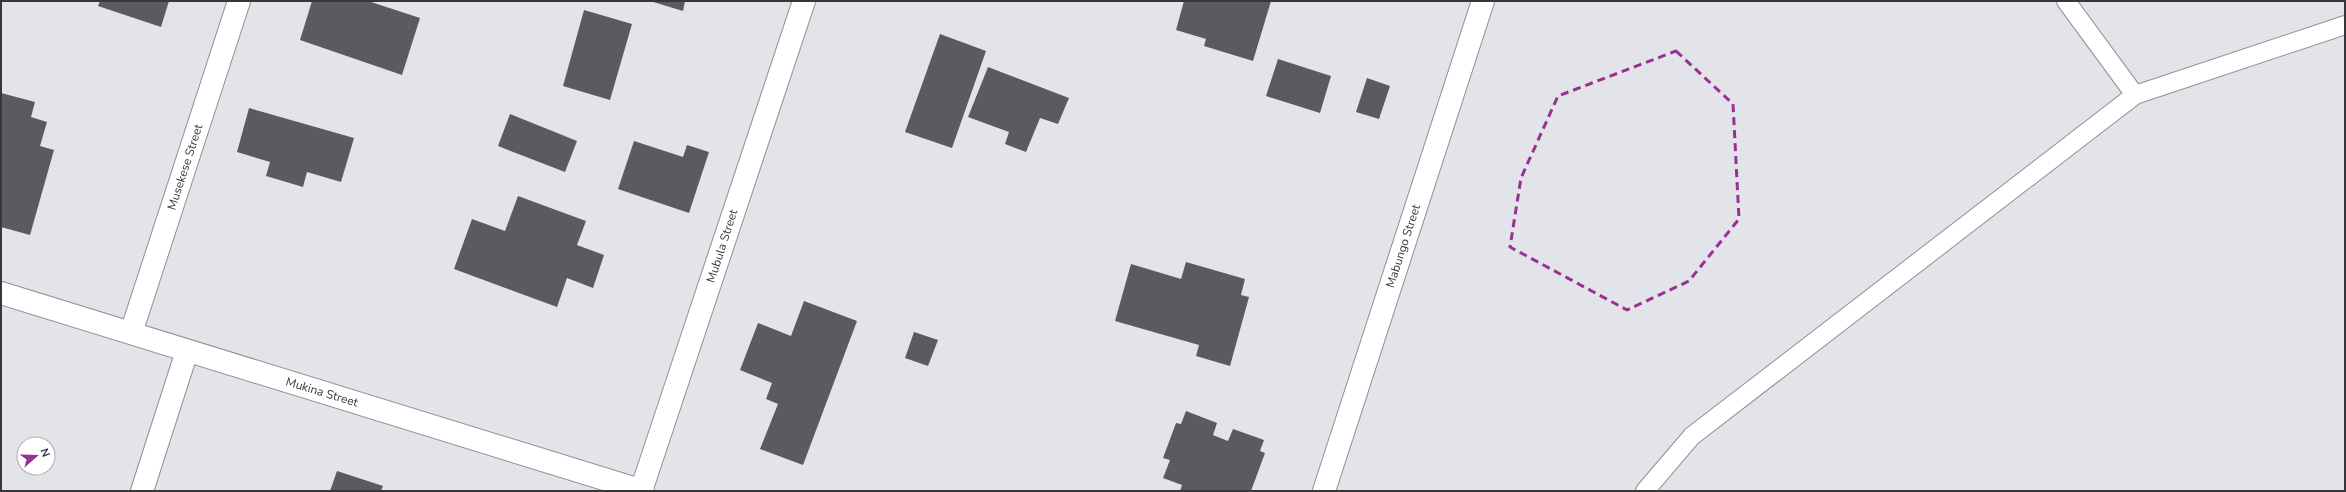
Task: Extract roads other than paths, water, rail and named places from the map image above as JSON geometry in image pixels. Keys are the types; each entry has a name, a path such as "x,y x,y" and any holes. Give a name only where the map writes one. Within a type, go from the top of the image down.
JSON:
{"street":[{"name":"Musekese Street","path":"131,333 239,1"},
{"name":"Mubula Street","path":"641,491 804,1"},
{"name":"Mabungo Street","path":"1324,491 1482,1"},
{"name":"Mukina Street","path":"1,292 641,491"},
{"path":"142,491 187,351"}],"lane":[{"path":"2066,1 2135,95"},
{"path":"1645,491 1692,436 2135,95 2345,25"}]}
